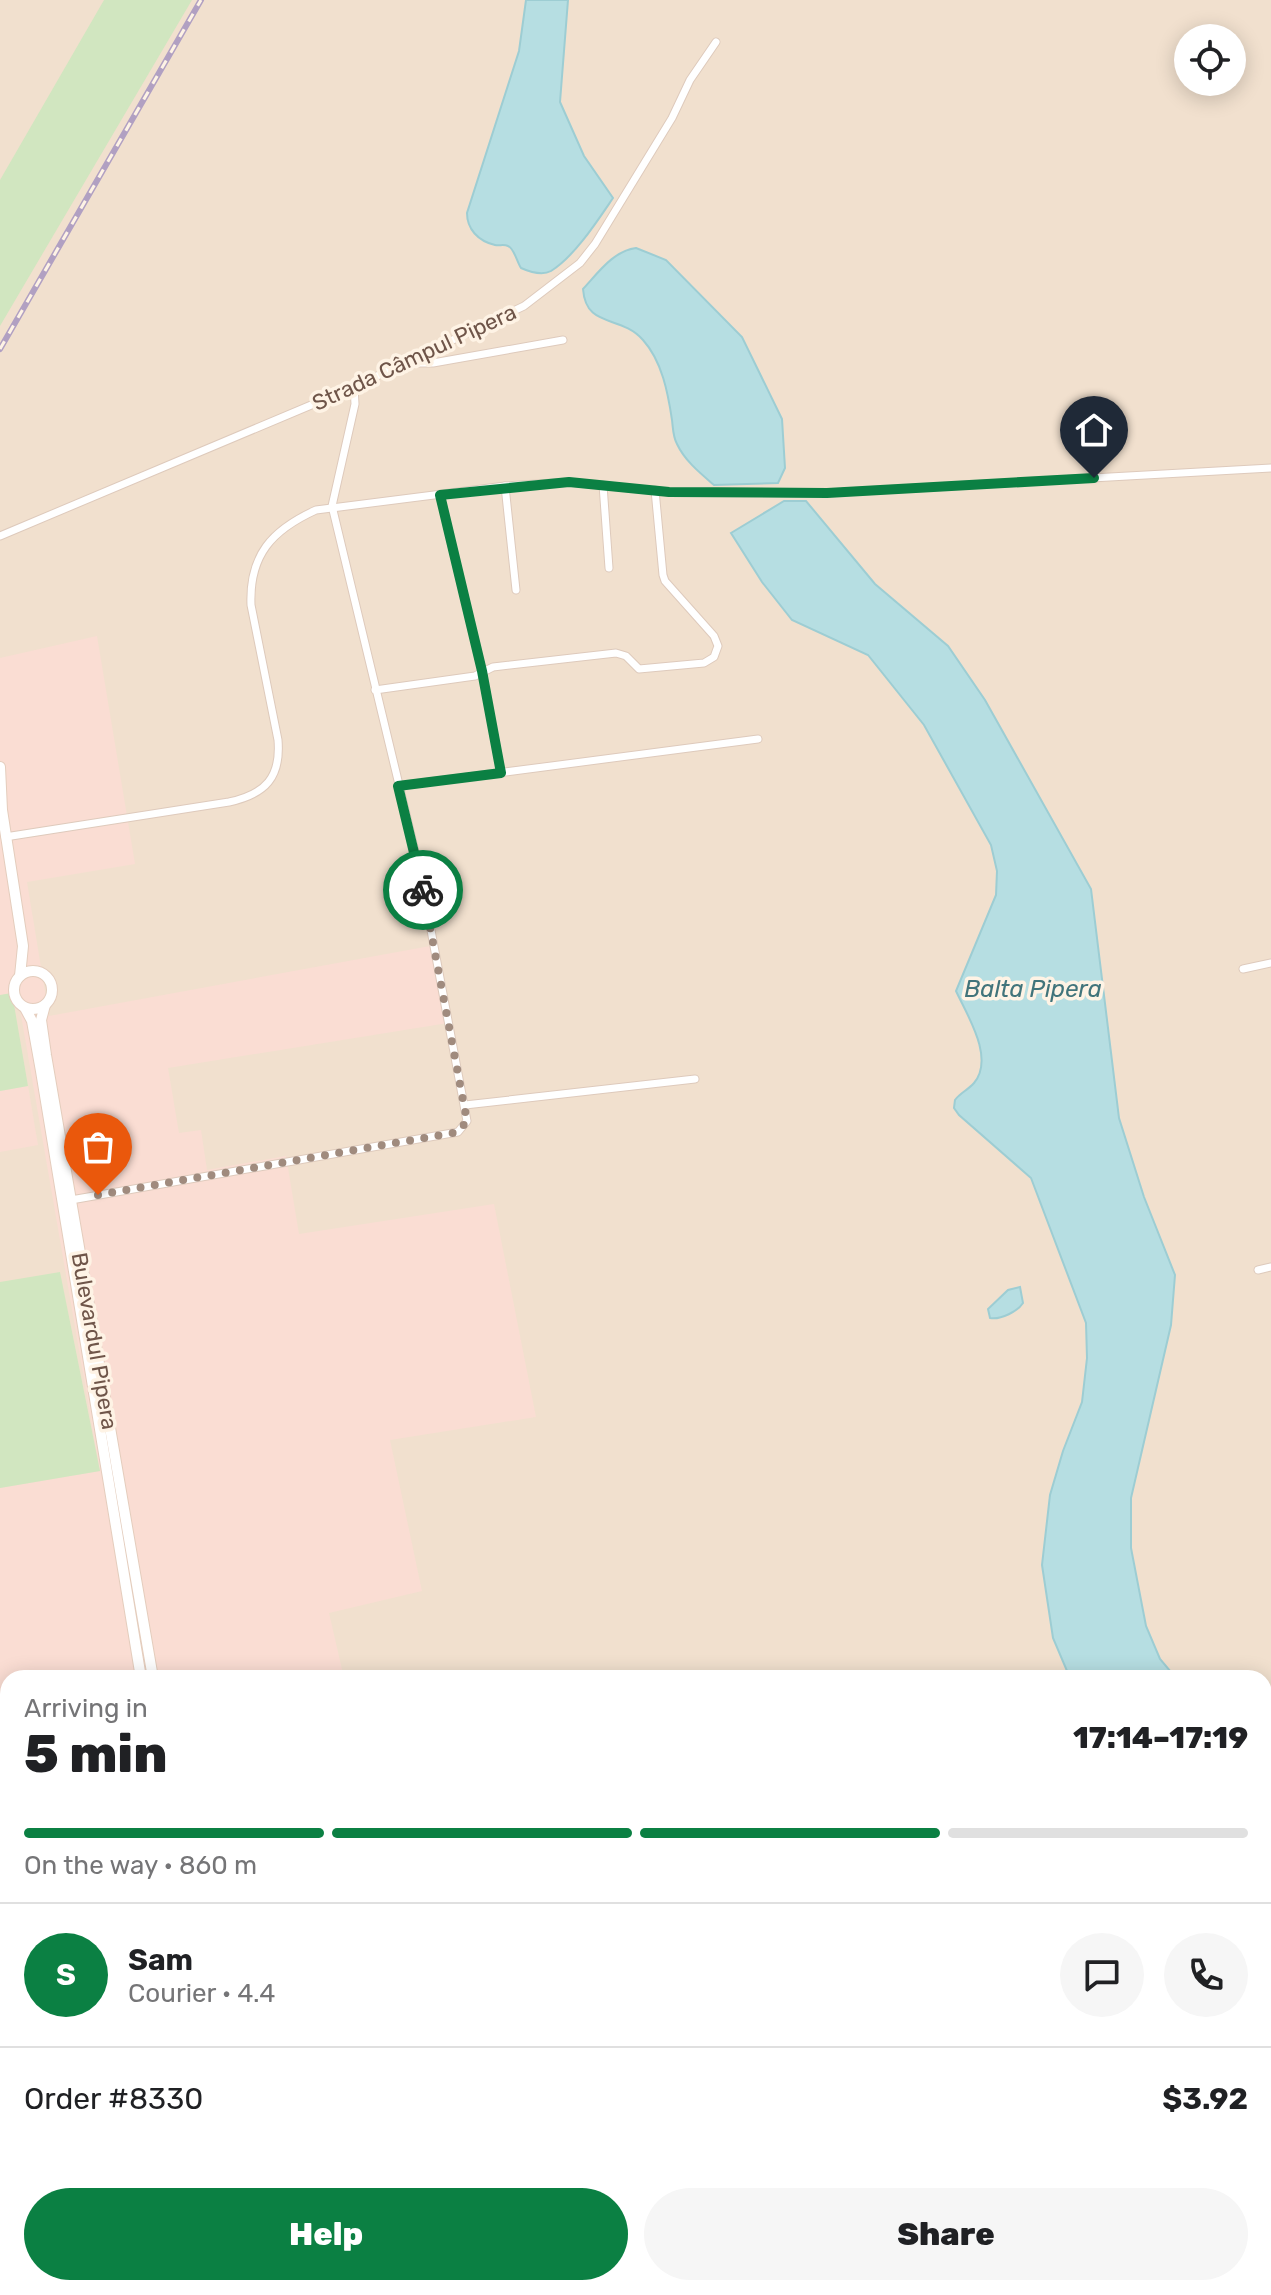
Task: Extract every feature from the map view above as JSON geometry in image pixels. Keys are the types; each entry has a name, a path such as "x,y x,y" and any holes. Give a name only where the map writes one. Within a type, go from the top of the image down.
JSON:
{"main road":[{"path":"0,767 1,808 23,946 15,996 25,1008 36,1009 45,1005 51,995 51,985 45,976 35,972 20,976"},
{"path":"23,946 35,972"},
{"name":"Bulevardul Pipera","path":"45,1005 41,1020 152,1670"},
{"name":"Bulevardul Pipera","path":"25,1008 32,1021 41,1071 140,1670"}],"street":[{"name":"Strada Câmpul Pipera","path":"0,536 354,387 513,313 580,263 610,222 672,118 690,80 716,42"},
{"path":"405,363 433,363 563,340"},
{"path":"71,1200 458,1132 467,1121 420,872 332,506 355,404 354,387"},
{"path":"5,837 229,802 245,798 268,783 279,758 278,740 251,605 254,571 268,542 281,531 301,517 332,506 505,486 569,482 655,490 827,493 1271,468"},
{"path":"603,485 609,568"},
{"path":"505,486 516,590"},
{"path":"375,690 475,676 493,667 616,653 626,656 639,669 704,663 714,657 718,646 714,636 663,575 655,490"},
{"path":"440,495 482,671 501,773"},
{"path":"398,786 758,739"},
{"path":"1243,969 1271,963"},
{"path":"465,1105 695,1079"},
{"path":"1258,1270 1271,1267"}],"shaded area":[{"path":"0,0 1271,0 1271,1670 0,1670"},
{"path":"97,636 135,864 27,882 49,1016 430,946 448,1023 168,1068 179,1133 201,1130 207,1170 286,1156 299,1234 494,1204 536,1417 390,1440 422,1591 329,1613 342,1670 0,1670 0,1488 100,1471 17,992 0,995 0,658"},
{"path":"28,1086 38,1145 0,1152 0,1091"}],"green space":[{"path":"104,0 192,0 0,326 0,180"},
{"path":"12,993 28,1086 0,1091 0,995"},
{"path":"60,1272 100,1471 0,1488 0,1282"}],"water":[{"path":"526,0 568,0 560,102 584,156 613,198 569,256 544,273 521,268 510,247 495,245 479,237 471,229 467,213 519,51"},
{"path":"636,248 666,260 742,337 782,419 785,468 778,483 714,485 698,471 684,456 676,441 663,378 650,348 634,332 597,316 585,302 583,289 600,270 620,253"},
{"name":"Balta Pipera","path":"784,501 806,501 875,584 948,646 985,700 1091,889 1119,1118 1144,1197 1175,1275 1171,1325 1131,1498 1131,1548 1146,1626 1160,1659 1169,1670 1067,1670 1053,1638 1042,1565 1050,1495 1082,1402 1087,1358 1086,1323 1031,1178 954,1108 955,1100 980,1073 982,1061 977,1037 956,991 996,895 997,871 991,845 924,725 868,655 792,620 762,582 731,533"},
{"path":"1020,1287 1021,1306 1004,1316 990,1318 988,1309 1008,1290"}],"railway":[{"path":"0,349 201,0"}],"way so far":[{"path":"98,1195 458,1132 465,1127 467,1121 460,1073 423,890"}],"route":[{"path":"423,890 398,786 501,773 482,671 440,495 505,486 569,482 669,492 827,493 1094,478"}]}
